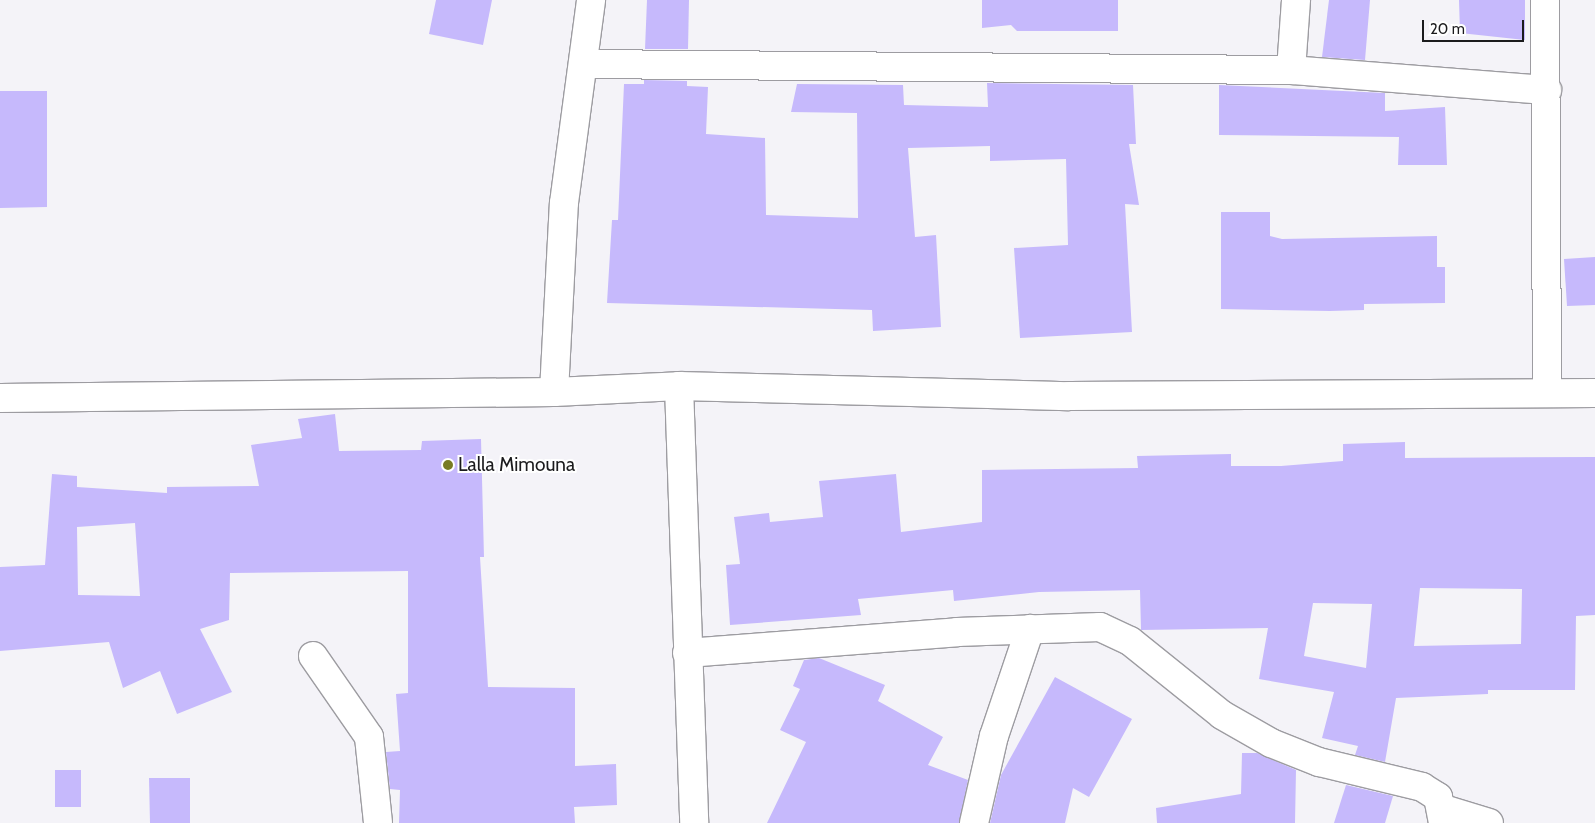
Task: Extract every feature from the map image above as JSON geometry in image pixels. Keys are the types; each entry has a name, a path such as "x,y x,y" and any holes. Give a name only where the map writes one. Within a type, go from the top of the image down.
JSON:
{"street":[{"path":"554,392 564,203 591,0"},
{"path":"1291,70 1296,0"},
{"path":"1545,0 1547,90 1546,393"},
{"path":"583,64 1291,70 1547,90"},
{"path":"679,386 694,823"},
{"path":"0,398 554,392 679,386 1068,396 1595,393"},
{"path":"687,653 1030,629 1100,627 1130,641 1222,715 1271,743 1319,762 1422,787 1438,798 1443,816 1489,823"},
{"path":"974,823 1004,704 1030,629"},
{"path":"313,656 368,736 378,823"}],"building":[{"path":"436,0 492,0 483,45 429,34"},
{"path":"647,0 689,0 688,49 645,49"},
{"path":"982,0 1118,0 1118,31 1017,31 1011,25 982,28"},
{"path":"1329,0 1370,0 1365,60 1322,57"},
{"path":"1459,0 1525,0 1525,40 1460,33"},
{"path":"644,80 687,81 687,86 708,87 706,134 765,138 766,215 858,218 857,113 791,112 797,84 903,85 904,105 988,107 987,83 1133,85 1136,144 1129,144 1139,205 1125,204 1132,332 1020,338 1014,248 1068,245 1066,159 990,161 990,146 908,148 915,237 936,235 941,327 873,331 872,310 607,303 612,220 618,220 624,84 644,84"},
{"path":"1219,85 1385,93 1385,111 1445,107 1447,165 1398,165 1399,137 1219,135"},
{"path":"0,91 47,91 47,207 0,208"},
{"path":"1221,212 1270,212 1270,236 1282,239 1437,236 1437,267 1445,267 1445,303 1364,304 1364,310 1330,311 1221,309"},
{"path":"1595,257 1595,305 1567,306 1564,259"},
{"path":"335,414 339,451 421,450 422,441 481,439 484,557 480,557 488,687 575,688 575,766 616,764 617,805 574,807 575,823 399,823 400,790 390,789 386,752 400,751 396,694 408,693 408,571 230,573 229,620 200,629 232,692 177,714 160,671 123,688 109,642 0,651 0,567 45,565 52,474 77,476 77,487 167,493 167,487 259,486 251,445 302,438 298,419","holes":["135,523 140,596 78,595 77,527"]},
{"path":"1405,442 1405,458 1595,457 1595,615 1576,616 1575,690 1488,690 1488,694 1396,698 1385,762 1355,755 1358,746 1322,738 1334,692 1259,679 1268,628 1141,630 1140,590 1039,592 954,601 953,590 858,599 861,615 730,625 726,565 740,564 734,517 769,513 770,522 823,517 819,481 896,474 901,532 982,522 982,470 1138,468 1137,456 1231,454 1231,466 1281,466 1343,461 1343,444","holes":["1420,588 1522,589 1521,644 1414,646","1313,603 1372,604 1366,668 1304,656"]},
{"path":"819,658 885,685 878,701 943,737 928,765 968,780 959,823 767,823 806,742 780,730 800,689 793,686 804,660"},
{"path":"1055,677 1132,719 1089,797 1073,788 1065,823 990,823 1001,775"},
{"path":"1242,753 1257,753 1296,770 1295,823 1157,823 1156,808 1241,794"},
{"path":"55,770 81,770 81,807 55,807"},
{"path":"149,778 190,778 190,823 150,823"},
{"path":"1346,785 1393,796 1385,823 1334,823"}],"place":[{"name":"Lalla Mimouna","path":"448,465"}]}
